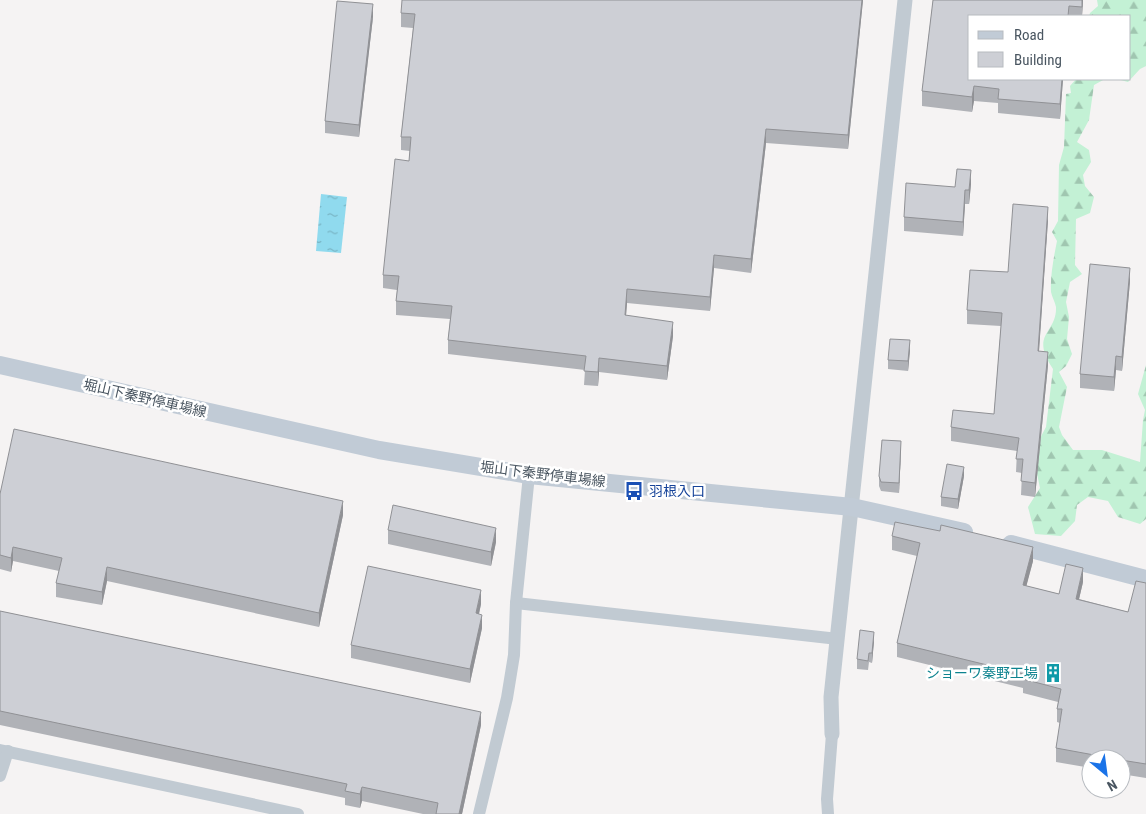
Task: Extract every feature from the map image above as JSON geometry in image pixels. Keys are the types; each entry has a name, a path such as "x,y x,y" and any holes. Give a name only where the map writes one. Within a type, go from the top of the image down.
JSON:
{"main road":[{"name":"堀山下秦野停車場線","path":"0,365 379,450 529,475 852,507 977,536"},
{"path":"995,540 1146,579"}],"street":[{"path":"828,814 827,799 832,734 831,697 905,0"},
{"path":"479,814 507,698 514,655 516,603 529,475"},
{"path":"516,603 838,640"},
{"path":"0,776 4,751 280,812 298,814"}],"green space":[{"path":"1097,0 1146,0 1146,66 1140,69 1131,79 1131,15 1089,15 1098,6"},
{"path":"1075,80 1103,80 1094,85 1089,120 1077,142 1089,150 1091,162 1083,175 1085,186 1094,197 1090,213 1076,219 1075,265 1082,274 1070,282 1066,302 1069,317 1067,339 1072,354 1066,366 1059,372 1067,387 1059,427 1062,435 1073,450 1102,450 1140,462 1145,410 1138,394 1146,365 1146,519 1140,524 1118,517 1108,501 1088,497 1077,505 1075,521 1061,536 1035,534 1028,507 1040,488 1036,469 1038,442 1046,427 1053,369 1043,348 1046,335 1053,323 1056,307 1051,286 1057,241 1052,232 1058,221 1059,165 1064,147 1066,94 1071,93 1070,86"}],"water":[{"path":"321,194 347,197 341,253 316,251"}],"building":[{"path":"402,0 862,0 848,135 766,129 751,259 714,255 710,297 627,289 625,315 673,322 667,366 599,358 598,372 584,371 586,356 448,340 452,306 396,301 399,276 383,275 395,159 409,161 411,137 401,137 415,14 401,13"},
{"path":"933,0 1082,0 1082,7 1069,6 1068,15 968,15 968,80 1062,80 1060,104 998,99 999,89 974,86 972,97 922,91"},
{"path":"337,1 373,4 359,125 325,121"},
{"path":"957,169 971,170 969,190 965,190 963,222 904,217 906,183 955,187"},
{"path":"1013,204 1048,207 1038,351 1048,352 1035,483 1021,481 1023,459 1016,459 1019,438 951,427 953,410 994,414 1002,313 967,310 970,270 1008,272"},
{"path":"1090,264 1130,268 1122,357 1116,356 1114,377 1080,374"},
{"path":"890,339 910,340 908,361 888,360"},
{"path":"14,429 343,501 319,613 107,567 102,592 56,583 62,558 13,547 11,558 0,555 0,494"},
{"path":"882,440 901,441 899,483 881,482 879,476"},
{"path":"947,464 964,467 958,499 941,497"},
{"path":"393,505 496,528 491,552 388,530"},
{"name":"ショーワ秦野工場","path":"895,522 940,531 941,525 1033,547 1023,585 1059,594 1066,564 1083,568 1076,599 1128,612 1136,581 1146,583 1146,764 1131,762 1131,749 1081,749 1081,753 1056,748 1062,709 1057,709 1061,689 1023,679 1024,674 897,643 920,543 892,536"},
{"path":"368,566 481,590 476,613 482,615 470,669 351,645"},
{"path":"0,611 481,712 459,814 436,814 438,803 362,787 360,794 345,791 347,784 0,711"},
{"path":"860,630 874,632 872,653 869,653 868,661 857,659"}],"place":[{"name":"羽根入口","path":"634,491"},
{"name":"ショーワ秦野工場","path":"1053,673"}]}
